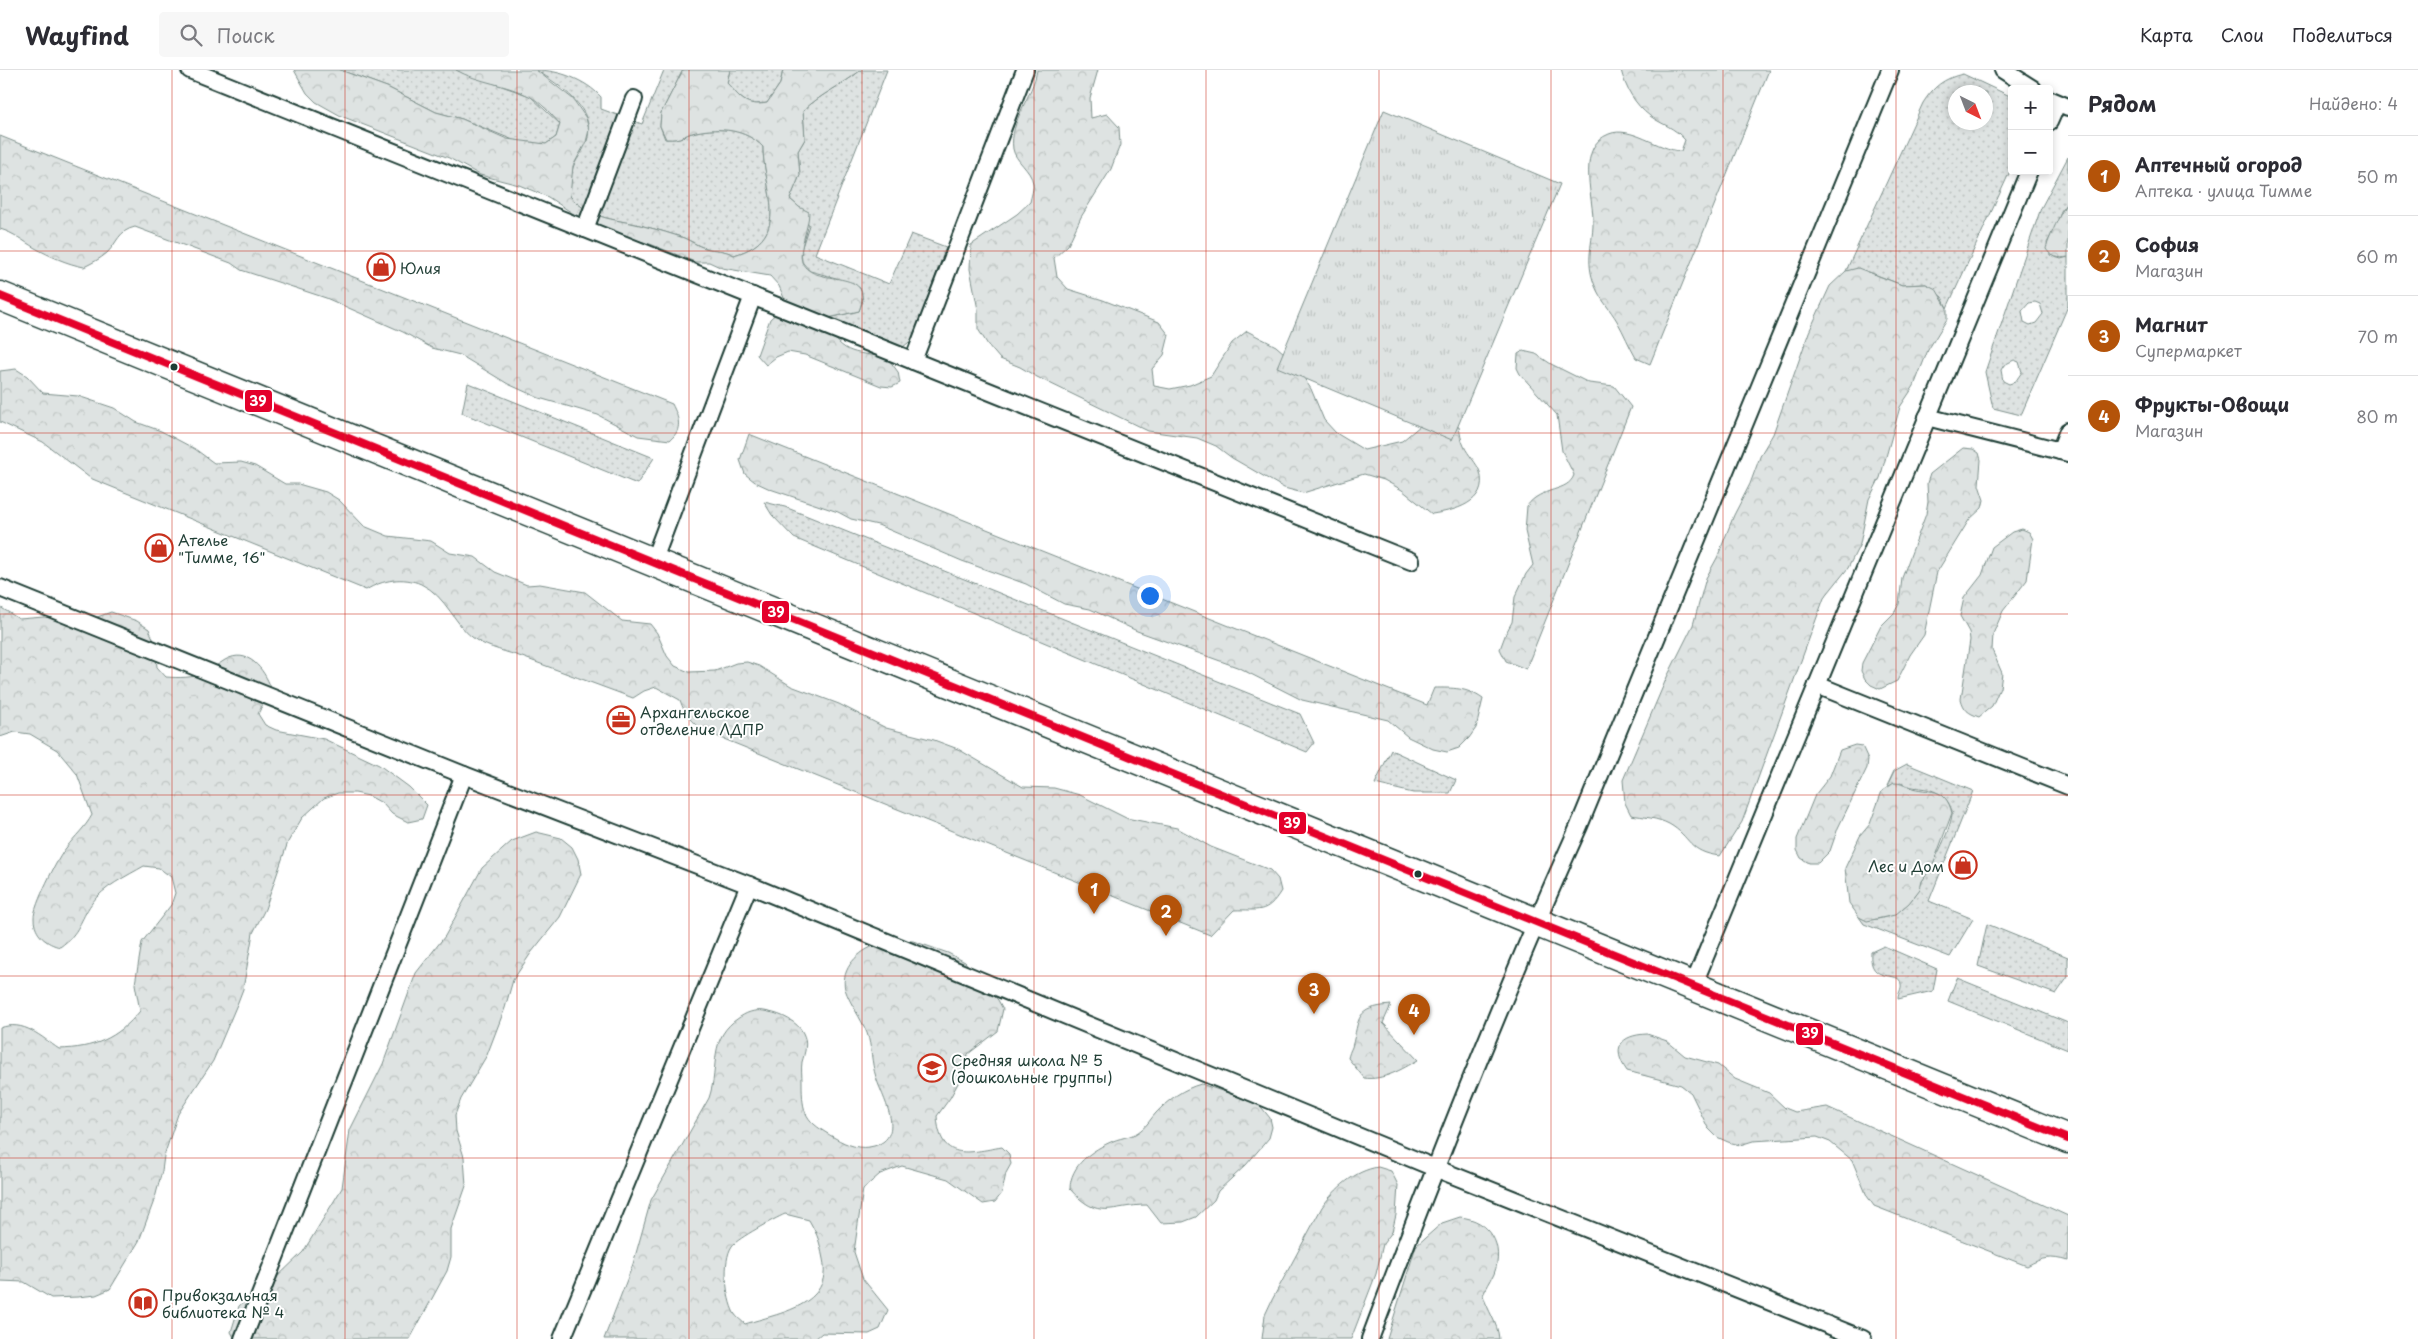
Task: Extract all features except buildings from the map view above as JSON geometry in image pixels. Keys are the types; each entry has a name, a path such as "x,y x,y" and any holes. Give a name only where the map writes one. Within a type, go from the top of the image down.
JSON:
{"main road":[{"path":"0,296 2068,1138"}],"lane":[{"path":"190,70 1411,561"},
{"path":"913,361 1025,70"},
{"path":"1370,1339 1435,1168 1536,922 1579,826 1890,70"},
{"path":"2003,70 2027,85"},
{"path":"585,229 634,100"},
{"path":"1693,986 2027,175"},
{"path":"652,562 753,296"},
{"path":"1927,417 2064,452 2068,431"},
{"path":"0,588 464,774 749,884 1435,1168 1863,1339"},
{"path":"1817,685 2068,786"},
{"path":"243,1339 464,774"},
{"path":"562,1339 749,884"}],"green space":[{"path":"294,70 340,70 387,87 436,112 462,119 507,139 546,144 556,137 560,124 538,102 520,92 474,78 456,70 536,70 573,99 586,118 589,130 586,142 573,166 570,196 588,211 597,215 661,231 684,238 705,248 734,255 752,247 764,237 770,224 770,195 763,147 749,136 723,130 705,130 679,138 666,139 660,126 661,113 683,70 730,70 727,83 744,100 753,104 760,104 767,103 780,84 783,70 861,70 803,111 805,139 798,151 800,175 790,199 799,207 809,212 801,251 802,262 808,270 818,275 852,282 859,288 862,297 859,311 824,319 830,331 842,346 848,350 887,357 898,372 900,383 892,387 881,386 805,355 788,352 776,357 766,365 757,355 770,319 779,311 784,298 779,286 770,276 722,268 709,262 695,262 650,244 595,228 548,197 519,185 480,175 449,158 341,116 316,102 307,93"},
{"path":"340,70 456,70 530,96 560,124 556,137 546,144 518,142 462,119 436,112 387,87"},
{"path":"536,70 563,74 580,81 601,97 601,109 642,124 664,70 683,70 661,113 660,126 665,139 679,138 705,130 723,130 749,136 763,147 771,210 770,224 764,237 752,247 734,255 705,248 684,238 661,231 606,218 588,211 570,196 571,176 574,165 587,141 589,129 586,119 574,99"},
{"path":"730,70 783,70 780,84 767,103 753,104 744,100 727,83"},
{"path":"861,70 887,70 815,254 889,284 911,234 946,247 913,339 903,347 824,319 859,311 863,300 860,288 836,278 810,271 802,262 801,250 809,225 799,207 790,199 800,175 798,151 805,139 803,111"},
{"path":"1037,70 1098,70 1090,98 1091,118 1107,114 1119,127 1120,145 1111,169 1081,217 1068,245 1054,258 1057,277 1068,289 1103,300 1159,322 1169,335 1164,355 1152,369 1154,386 1170,389 1190,385 1211,376 1232,343 1247,331 1276,346 1293,361 1311,389 1324,420 1336,433 1364,450 1402,441 1427,420 1459,427 1464,446 1480,472 1481,483 1479,491 1474,498 1459,508 1432,514 1402,490 1384,480 1364,474 1303,493 1284,488 1232,458 1216,446 1197,438 1148,431 1020,367 1000,359 978,329 978,310 970,269 971,245 1017,214 1030,202 1033,190 1032,178 1014,153 1013,139 1014,128 1035,80"},
{"path":"1621,70 1769,70 1650,364 1636,358 1617,321 1597,291 1592,276 1590,259 1593,218 1589,184 1590,159 1593,149 1599,140 1617,132 1635,135 1672,150 1681,151 1685,140 1640,107 1628,89"},
{"path":"1963,74 1986,85 1948,85 1948,130 1993,130 1993,88 2008,95 2008,175 1947,308 1942,297 1926,284 1902,285 1869,272 1846,271 1923,103 1931,92 1950,78"},
{"path":"1384,110 1560,184 1452,440 1277,367"},
{"path":"0,136 672,404 678,419 677,432 670,440 638,436 598,415 539,398 508,384 460,355 432,348 403,332 326,298 241,270 231,263 135,227 125,231 111,249 96,261 84,267 53,257 0,229"},
{"path":"2068,157 2068,201 2061,211 2058,222 2047,243 2050,255 2061,259 2068,257 2068,306 2021,415 1993,408 1985,372 2041,208","holes":["2035,302 2040,304 2043,314 2036,323 2030,325 2024,322 2022,311 2029,303","2014,360 2019,362 2022,372 2015,382 2009,384 2003,381 2001,370 2004,365"]},
{"path":"2068,201 2068,257 2061,258 2053,256 2046,249"},
{"path":"1858,268 1902,285 1926,284 1936,289 1947,308 1947,319 1928,350 1914,386 1900,407 1880,478 1869,499 1860,544 1848,568 1824,598 1742,822 1720,856 1709,854 1695,848 1682,834 1665,822 1631,815 1625,803 1623,780 1667,677 1693,625 1706,578 1750,484 1761,454 1773,434 1809,332 1830,286 1846,271"},
{"path":"1523,351 1536,354 1551,364 1589,383 1614,386 1631,407 1526,669 1506,661 1500,649 1512,622 1515,597 1526,574 1533,565 1525,531 1527,506 1539,495 1566,485 1574,475 1562,451 1557,415 1520,374 1517,368 1518,354"},
{"path":"16,369 27,376 43,393 78,396 114,408 136,422 161,431 195,449 214,463 241,462 255,466 285,484 298,484 326,492 339,500 364,526 388,536 431,541 450,553 475,557 495,572 527,585 540,584 585,592 622,621 650,624 657,633 667,656 675,666 689,672 715,671 736,663 747,662 759,666 791,686 839,704 886,728 934,740 958,749 1023,787 1054,788 1080,795 1126,818 1177,828 1211,847 1270,870 1278,879 1281,891 1276,899 1266,907 1256,910 1234,910 1210,935 704,731 689,718 680,700 656,687 644,691 633,698 487,645 469,634 438,596 421,584 407,580 393,580 366,590 90,478 43,442 0,422 0,371"},
{"path":"468,383 654,458 637,484 462,413"},
{"path":"749,434 1427,705 1434,688 1453,688 1471,692 1483,699 1476,728 1459,748 1447,752 1433,749 1408,737 1388,720 1302,700 1237,667 1137,631 1090,609 1064,604 1026,584 962,561 878,525 851,519 838,512 770,489 755,482 745,474 740,460"},
{"path":"1963,448 1973,449 1979,453 1981,460 1979,485 1984,500 1982,508 1969,520 1937,572 1924,635 1910,655 1897,681 1880,689 1871,685 1865,679 1861,671 1862,663 1881,626 1894,613 1899,604 1902,578 1926,514 1928,502 1927,483 1930,474"},
{"path":"764,502 785,507 1300,714 1314,743 1307,752 794,538 772,515"},
{"path":"2022,529 2029,532 2033,539 2027,580 2003,611 1993,634 1992,650 2002,673 2000,688 1992,706 1979,717 1967,711 1961,699 1970,640 1969,632 1960,616 1964,598 1982,575 1992,547 2012,532"},
{"path":"0,607 19,619 56,618 67,625 78,624 111,612 137,621 149,629 154,641 157,667 166,677 196,676 233,657 241,656 248,658 259,667 271,688 258,714 265,725 276,730 324,739 379,765 409,787 427,805 422,819 408,822 392,814 382,803 369,796 355,793 338,793 324,798 302,818 288,842 265,909 253,933 243,989 238,1002 213,1061 178,1114 164,1156 155,1198 139,1241 110,1289 96,1295 51,1298 24,1282 0,1281 0,1028 17,1026 24,1028 39,1035 59,1049 94,1044 123,1029 140,1011 135,984 142,942 171,905 175,893 171,877 159,868 144,866 102,892 88,909 76,931 60,947 50,944 39,934 34,918 42,893 62,853 92,815 77,774 57,750 30,734 15,732 0,737"},
{"path":"1855,745 1862,746 1868,759 1867,768 1838,828 1830,851 1818,863 1809,863 1801,858 1797,850 1797,839 1815,795 1830,776 1840,750"},
{"path":"1391,750 1456,780 1450,793 1413,793 1375,784"},
{"path":"1907,764 1973,791 1929,901 1973,919 1950,957 1864,924 1859,917 1878,919 1887,916 1897,912 1913,898 1940,849 1951,822 1951,808 1941,794 1929,789 1910,787 1901,783 1887,786 1894,771"},
{"path":"1894,783 1941,794 1949,804 1952,813 1932,867 1922,881 1920,889 1909,903 1895,915 1867,921 1859,917 1849,903 1845,868 1860,836 1870,824 1882,791"},
{"path":"536,832 561,838 572,847 578,859 581,874 560,917 531,953 513,980 505,1008 487,1055 461,1099 455,1115 456,1131 464,1157 466,1186 451,1229 451,1257 447,1271 410,1339 235,1339 231,1332 239,1306 259,1288 273,1281 303,1252 342,1188 350,1130 383,1064 416,973 445,936 482,868 512,841"},
{"path":"1987,924 2068,957 2068,977 2056,994 1978,966"},
{"path":"913,941 948,953 965,962 998,1000 1003,1009 998,1031 968,1054 963,1074 950,1098 937,1116 939,1131 950,1148 967,1152 1002,1147 1009,1154 1011,1164 1006,1173 1002,1193 995,1202 983,1204 948,1179 902,1166 880,1174 863,1189 854,1252 863,1279 888,1310 880,1329 869,1334 822,1333 815,1339 604,1339 633,1264 651,1200 709,1098 716,1053 723,1034 740,1017 754,1011 765,1011 784,1017 801,1029 806,1044 802,1062 803,1102 807,1116 817,1127 849,1145 869,1147 884,1141 889,1134 891,1125 890,1115 874,1071 867,1033 847,995 844,982 845,974 852,961 864,951 880,944","holes":["785,1214 809,1220 818,1239 823,1259 824,1275 820,1287 812,1297 800,1305 773,1316 745,1324 734,1313 727,1289 727,1261 732,1246 765,1224"]},
{"path":"1884,946 1937,969 1933,991 1898,999 1901,986 1899,980 1895,977 1879,973 1871,963 1871,952"},
{"path":"1957,978 2068,1023 2068,1050 1948,1001"},
{"path":"1391,1005 1383,1023 1418,1060 1385,1076 1364,1078 1348,1058 1358,1022 1361,1016 1370,1009"},
{"path":"1647,1034 1667,1041 1685,1056 1718,1065 1735,1079 1769,1093 1785,1108 1795,1112 1827,1107 2068,1216 2068,1261 2047,1258 2027,1266 1874,1206 1867,1196 1852,1160 1830,1142 1817,1137 1753,1141 1740,1145 1717,1137 1708,1128 1691,1093 1681,1085 1627,1071 1620,1056 1619,1049 1621,1044 1630,1037"},
{"path":"1201,1084 1258,1103 1270,1118 1272,1127 1269,1138 1246,1165 1218,1191 1214,1200 1196,1217 1183,1222 1161,1223 1147,1205 1098,1209 1080,1199 1070,1189 1071,1180 1078,1166 1090,1154 1113,1141 1138,1132 1171,1099"},
{"path":"1378,1167 1391,1171 1398,1185 1396,1215 1392,1232 1383,1244 1376,1274 1351,1339 1262,1339 1265,1315 1322,1207 1333,1193 1353,1176"},
{"path":"1460,1217 1480,1223 1487,1229 1496,1244 1498,1253 1497,1263 1494,1274 1483,1295 1497,1327 1499,1339 1387,1339 1416,1246 1442,1223"}],"transit line":[{"name":"39","path":"0,296 2068,1139"}],"place":[{"name":"Юлия","path":"381,267"},
{"name":"Ателье \"Тимме, 16\"","path":"159,548"},
{"name":"Архангельское отделение ЛДПР","path":"621,720"},
{"name":"Лес и Дом","path":"1963,865"},
{"name":"Аптечный огород","path":"1094,914"},
{"name":"София","path":"1166,936"},
{"name":"Магнит","path":"1314,1014"},
{"name":"Фрукты-Овощи","path":"1414,1035"},
{"name":"Средняя школа № 5 (дошкольные группы)","path":"932,1068"},
{"name":"Привокзальная библиотека № 4","path":"143,1303"}]}
